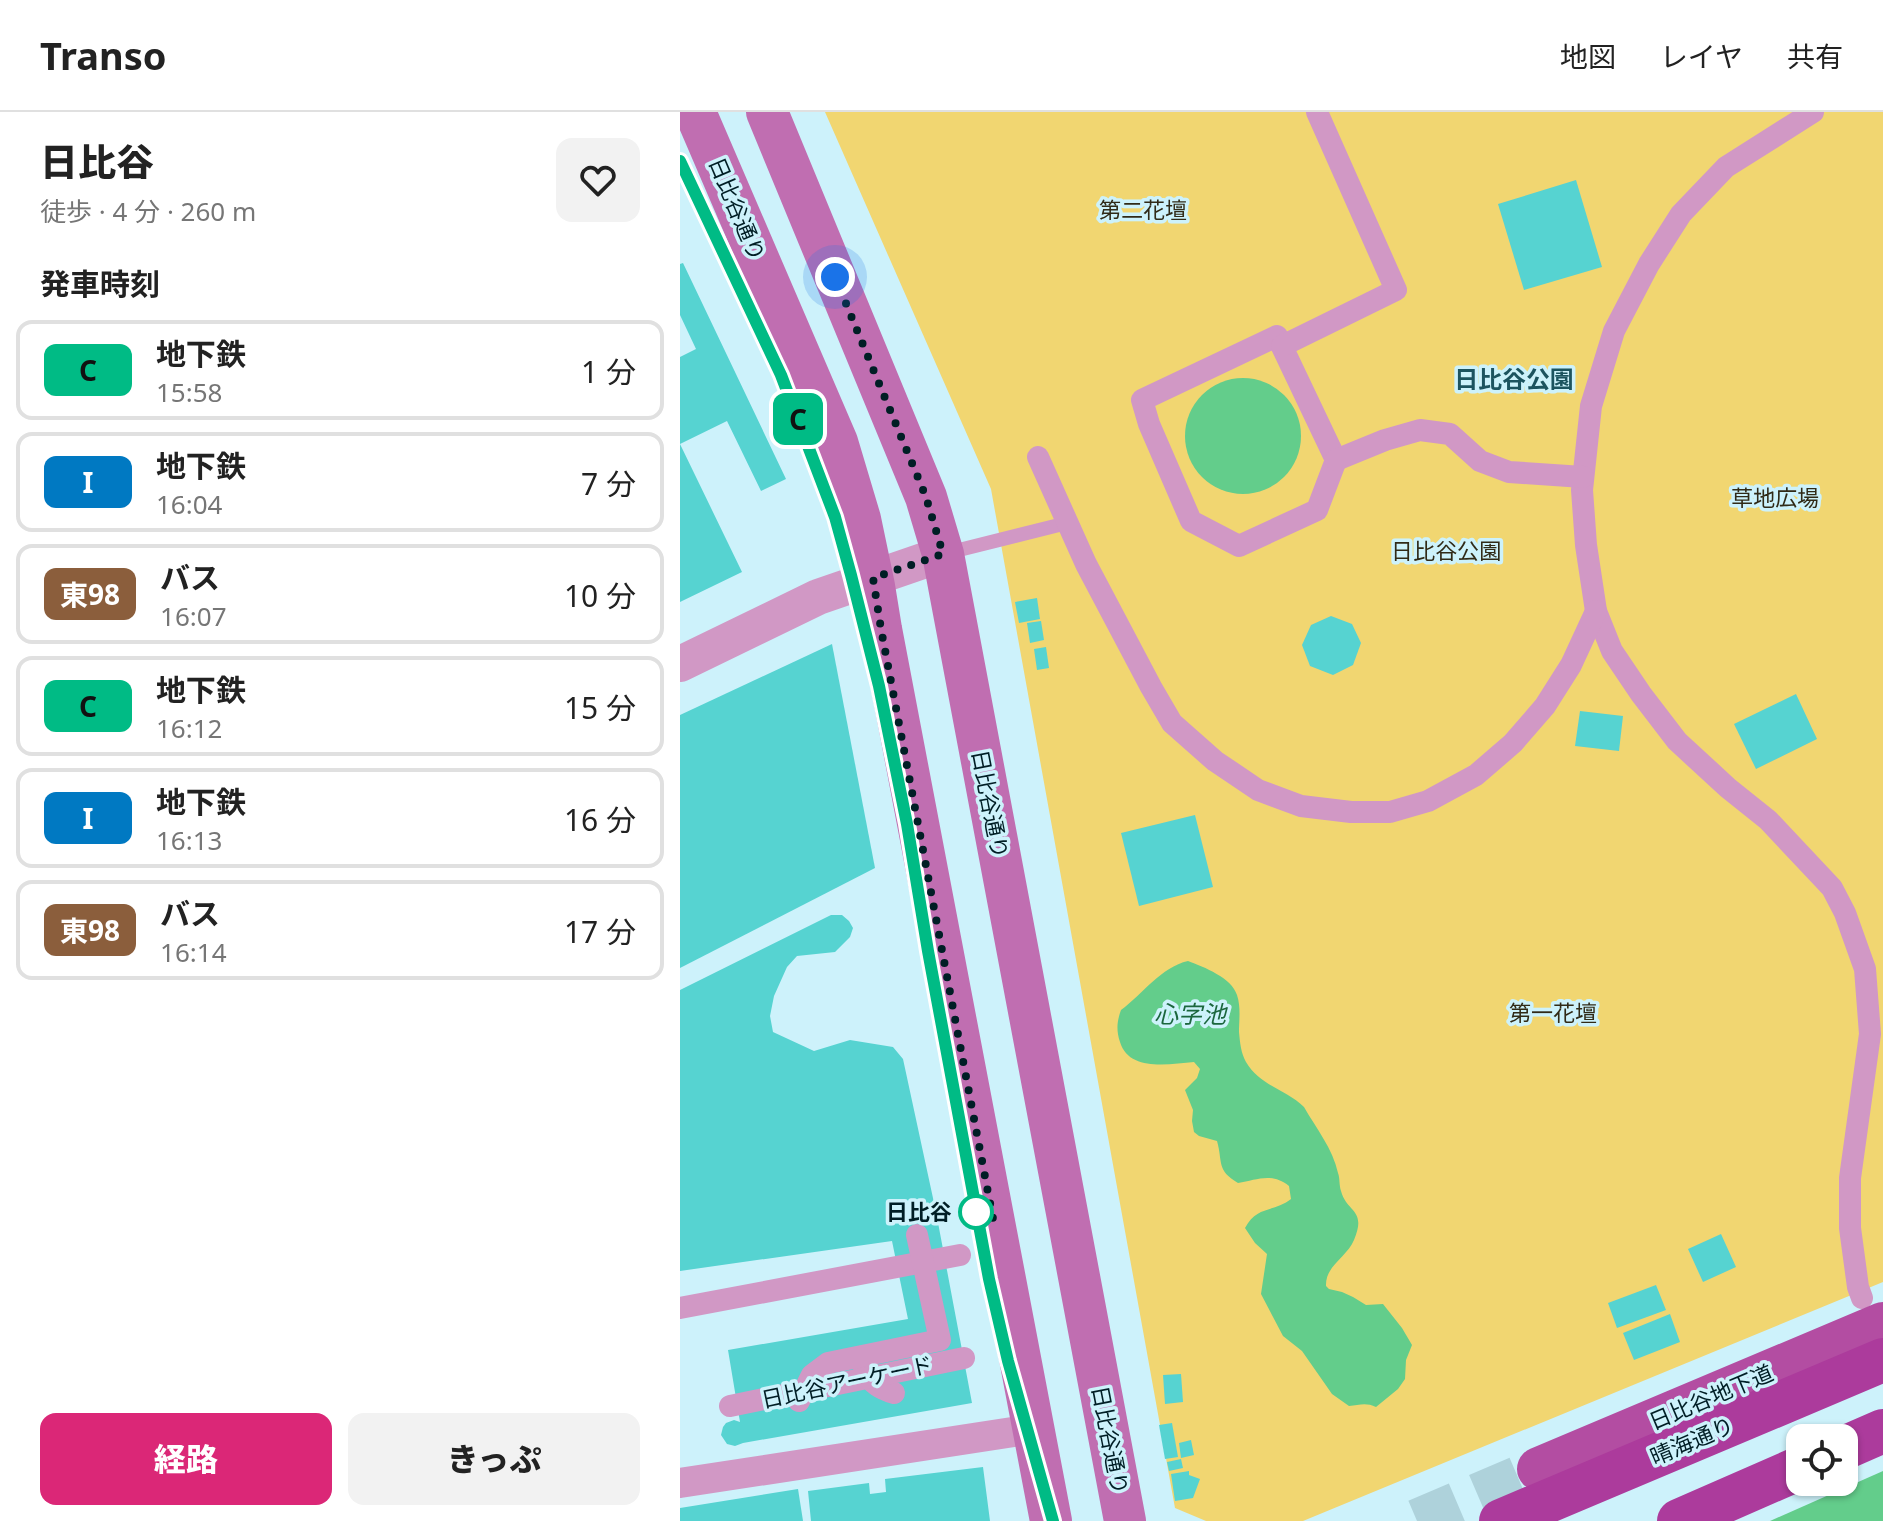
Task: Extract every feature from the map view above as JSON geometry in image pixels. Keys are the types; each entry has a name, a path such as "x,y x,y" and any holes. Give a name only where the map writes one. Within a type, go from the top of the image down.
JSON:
{"highway":[{"name":"晴海通り","path":"1501,1521 1883,1360"},
{"path":"1858,1442 1883,1431"},
{"path":"1679,1521 1786,1474"}],"main road":[{"name":"日比谷通り","path":"695,112 837,442 860,519 1051,1521"},
{"name":"日比谷通り","path":"767,112 926,497 943,554 1125,1521"},
{"name":"日比谷地下道","path":"1539,1469 1872,1311"}],"street":[{"path":"1282,346 1396,290 1317,112"},
{"path":"1813,112 1726,167 1681,214 1649,264 1614,331 1591,406 1582,490 1596,611 1612,651 1677,741 1768,820 1832,888 1845,913 1865,969 1872,1104 1850,1178 1850,1228 1858,1287 1872,1311"},
{"path":"1277,336 1336,460 1317,510 1239,546 1191,521 1149,424 1142,400 1277,336"},
{"path":"1336,460 1420,430 1450,434 1480,461 1509,472 1583,477"},
{"path":"1038,457 1067,523 1172,723 1215,761 1258,790 1301,806 1351,812 1390,812 1428,801 1476,775 1513,743 1545,706 1571,665 1596,611"},
{"path":"680,664 818,597 943,554"},
{"path":"799,1401 812,1375 828,1363 940,1340 917,1235"},
{"path":"680,1308 960,1255"},
{"path":"859,1357 874,1384 894,1393"},
{"name":"日比谷アーケード","path":"730,1406 964,1358"},
{"path":"680,1483 1033,1429"}],"lane":[{"path":"943,554 1067,523"}],"green space":[{"name":"日比谷公園","path":"825,112 1883,112 1883,1282 1303,1521 1206,1521 1175,1508 991,489"}],"water":[{"path":"1243,378 1265,382 1284,395 1297,414 1301,436 1297,458 1284,477 1265,490 1243,494 1221,490 1202,477 1189,458 1185,436 1189,414 1202,395 1221,382"},
{"name":"心字池","path":"1188,961 1217,974 1234,989 1239,1004 1240,1044 1246,1062 1258,1077 1304,1107 1332,1156 1341,1191 1358,1222 1351,1246 1329,1273 1326,1286 1366,1305 1383,1304 1412,1345 1406,1360 1405,1379 1376,1407 1366,1404 1349,1406 1332,1394 1302,1351 1283,1336 1261,1294 1267,1254 1245,1228 1260,1212 1291,1199 1289,1186 1270,1178 1238,1183 1226,1174 1217,1141 1194,1132 1193,1110 1185,1090 1197,1078 1200,1069 1194,1062 1141,1062 1125,1052 1120,1042 1118,1026 1121,1010 1169,969"},
{"path":"1883,1471 1883,1521 1770,1521 1826,1496 1858,1496 1858,1482"}],"building":[{"path":"1576,180 1602,267 1524,290 1498,204"},
{"path":"683,263 786,479 761,491 727,421 680,444 680,357 696,349 680,315 680,264"},
{"path":"680,444 742,572 680,602"},
{"path":"1037,598 1040,619 1019,623 1015,602"},
{"path":"1331,616 1352,624 1361,643 1353,665 1333,675 1310,666 1302,645 1311,625"},
{"path":"1041,621 1044,640 1030,643 1027,623"},
{"path":"832,644 875,868 680,968 680,715"},
{"path":"1046,647 1049,668 1037,670 1034,649"},
{"path":"1796,694 1817,739 1756,769 1734,724"},
{"path":"1580,711 1623,716 1619,751 1575,746"},
{"path":"1195,815 1213,887 1139,906 1121,833"},
{"path":"831,915 842,915 849,921 853,928 850,937 835,952 797,956 787,967 774,996 770,1016 773,1032 814,1051 850,1040 893,1047 903,1059 972,1403 735,1446 727,1444 721,1435 726,1423 734,1420 740,1422 728,1350 908,1319 892,1241 680,1271 680,990"},
{"path":"1721,1234 1736,1267 1703,1282 1688,1249"},
{"path":"1656,1285 1666,1310 1617,1328 1608,1303"},
{"path":"1670,1314 1680,1342 1634,1360 1623,1333"},
{"path":"1181,1374 1183,1402 1165,1404 1163,1375"},
{"path":"1172,1423 1178,1457 1165,1459 1159,1425"},
{"path":"1191,1440 1194,1455 1181,1458 1179,1443"},
{"path":"1181,1459 1183,1468 1169,1471 1167,1462"},
{"path":"983,1467 990,1521 811,1521 808,1491 869,1483 870,1494 886,1492 885,1479"},
{"path":"1189,1471 1189,1475 1200,1479 1193,1498 1175,1501 1171,1474"},
{"path":"798,1489 803,1521 680,1521 680,1508"}],"tunnel":[{"path":"1417,1521 1539,1469"}],"metro line":[{"name":"C","path":"680,161 781,375 835,517 851,575 894,757 989,1279 1008,1361 1053,1521"}],"place":[{"name":"日比谷","path":"976,1212"}],"district":[{"name":"日比谷公園","path":"1514,380"}],"route":[{"path":"835,277 926,497 943,554 873,578 994,1224 976,1212"}],"park label":[{"name":"第二花壇","path":"1143,210"},
{"name":"草地広場","path":"1775,498"},
{"name":"第一花壇","path":"1553,1013"}]}
